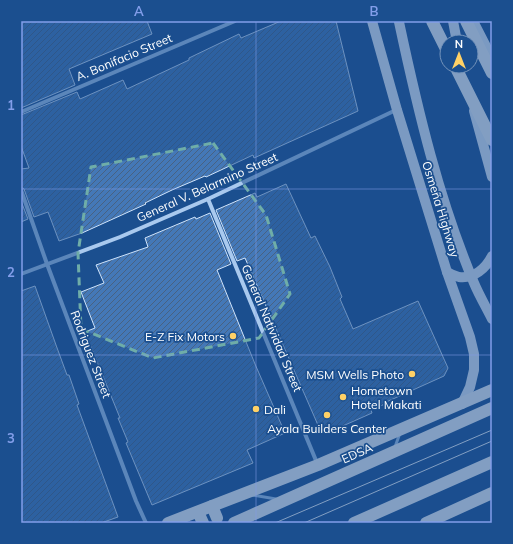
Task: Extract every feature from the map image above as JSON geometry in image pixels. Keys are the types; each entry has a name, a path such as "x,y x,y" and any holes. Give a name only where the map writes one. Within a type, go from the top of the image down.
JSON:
{"highway":[{"path":"432,21 439,35"},
{"path":"466,21 492,73"},
{"path":"459,74 492,140"},
{"path":"168,523 201,517 212,506 318,465 492,390"},
{"name":"EDSA","path":"234,523 492,408"},
{"path":"354,523 492,462"},
{"path":"426,523 492,493"},
{"path":"212,506 217,518"}],"main road":[{"name":"Osmeña Highway","path":"372,21 397,110 447,272 470,337 474,354 474,370 470,387 462,404"},
{"path":"453,21 455,34"},
{"path":"473,21 492,58"},
{"name":"Osmeña Highway","path":"398,22 422,127 438,180 458,240 475,284 492,319"},
{"path":"464,74 492,177"},
{"path":"447,272 460,277 472,275 487,266 492,256"}],"street":[{"name":"A. Bonifacio Street","path":"21,112 235,21"},
{"name":"General V. Belarmino Street","path":"21,274 120,238 208,199 397,110"},
{"name":"Rodriguez Street","path":"21,190 47,264 136,501 146,523"},
{"name":"General Natividad Street","path":"208,199 318,465"}],"lane":[{"path":"390,459 402,430"},
{"path":"243,494 287,501 375,465"}],"highlighted area":[{"path":"213,143 266,215 290,294 259,338 153,358 81,329 78,253 91,167"}],"building":[{"path":"21,21 147,21 152,34 69,69 75,85 21,108"},
{"path":"281,21 336,21 358,111 254,158 253,155 206,177 205,176 172,190 145,203 146,204 82,233 59,241 48,212 34,217 24,189 21,187 21,169 29,168 21,146 21,115 77,92 80,99 123,80 127,89 189,60 189,58 239,34 241,38"},
{"path":"286,184 311,238 315,236 330,267 342,297 340,299 353,329 418,301 448,368 444,376 384,403 385,404 371,410 372,413 336,429 335,426 321,432 245,258 237,261 216,210 255,193 257,197"},
{"path":"21,201 28,219 21,222"},
{"path":"210,213 231,264 217,270 285,433 247,450 253,463 152,505 126,443 128,442 118,418 120,418 85,332 95,328 81,292 104,283 96,265 148,247 145,238 195,217 196,219"},
{"path":"35,286 67,375 69,375 79,404 77,405 118,517 101,523 21,523 21,291"}],"tram line":[{"path":"275,523 492,430"},
{"path":"304,523 492,441"}],"place":[{"name":"E-Z Fix Motors","path":"233,336"},
{"name":"MSM Wells Photo","path":"412,374"},
{"name":"Hometown Hotel Makati","path":"343,397"},
{"name":"Dali","path":"256,409"},
{"name":"Ayala Builders Center","path":"327,415"}]}
